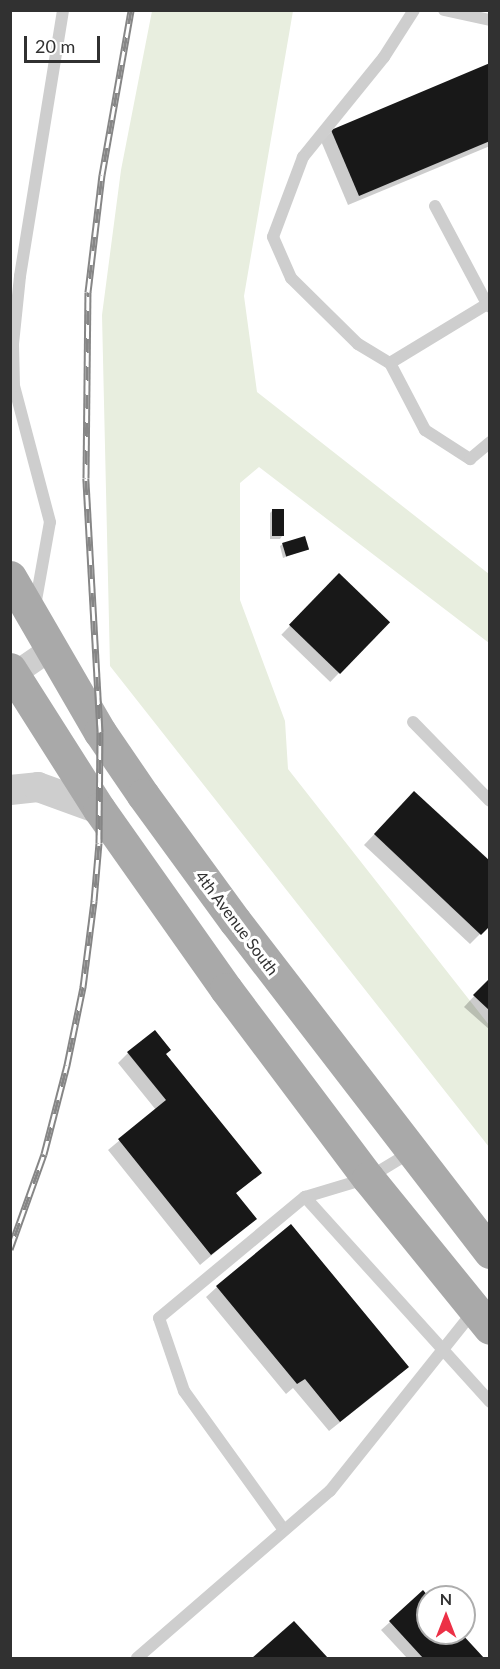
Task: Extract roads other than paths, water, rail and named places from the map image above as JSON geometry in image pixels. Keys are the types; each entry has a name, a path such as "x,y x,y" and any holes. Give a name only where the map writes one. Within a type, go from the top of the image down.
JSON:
{"main road":[{"name":"4th Avenue South","path":"10,577 100,732 143,795 235,921 489,1252"},
{"path":"12,674 99,809 226,989 368,1178 482,1320"}],"street":[{"path":"12,674 52,648"},
{"path":"10,790 38,787 99,809"}],"lane":[{"path":"33,616 50,522 14,386 13,344 20,276 63,10"},
{"path":"414,10 384,57 303,157 273,237 291,279 358,344 390,363 425,430 470,459 489,442"},
{"path":"444,10 489,20"},
{"path":"390,363 489,305 435,206"},
{"path":"413,722 489,801"},
{"path":"284,1530 184,1391 159,1318 305,1197 368,1178 412,1151"},
{"path":"305,1197 489,1402"},
{"path":"137,1659 330,1491 443,1350 482,1320"}],"railway":[{"path":"10,1249 44,1154 67,1065 83,987 94,901 99,843 100,732 86,478 88,292 102,175 131,10"}]}
